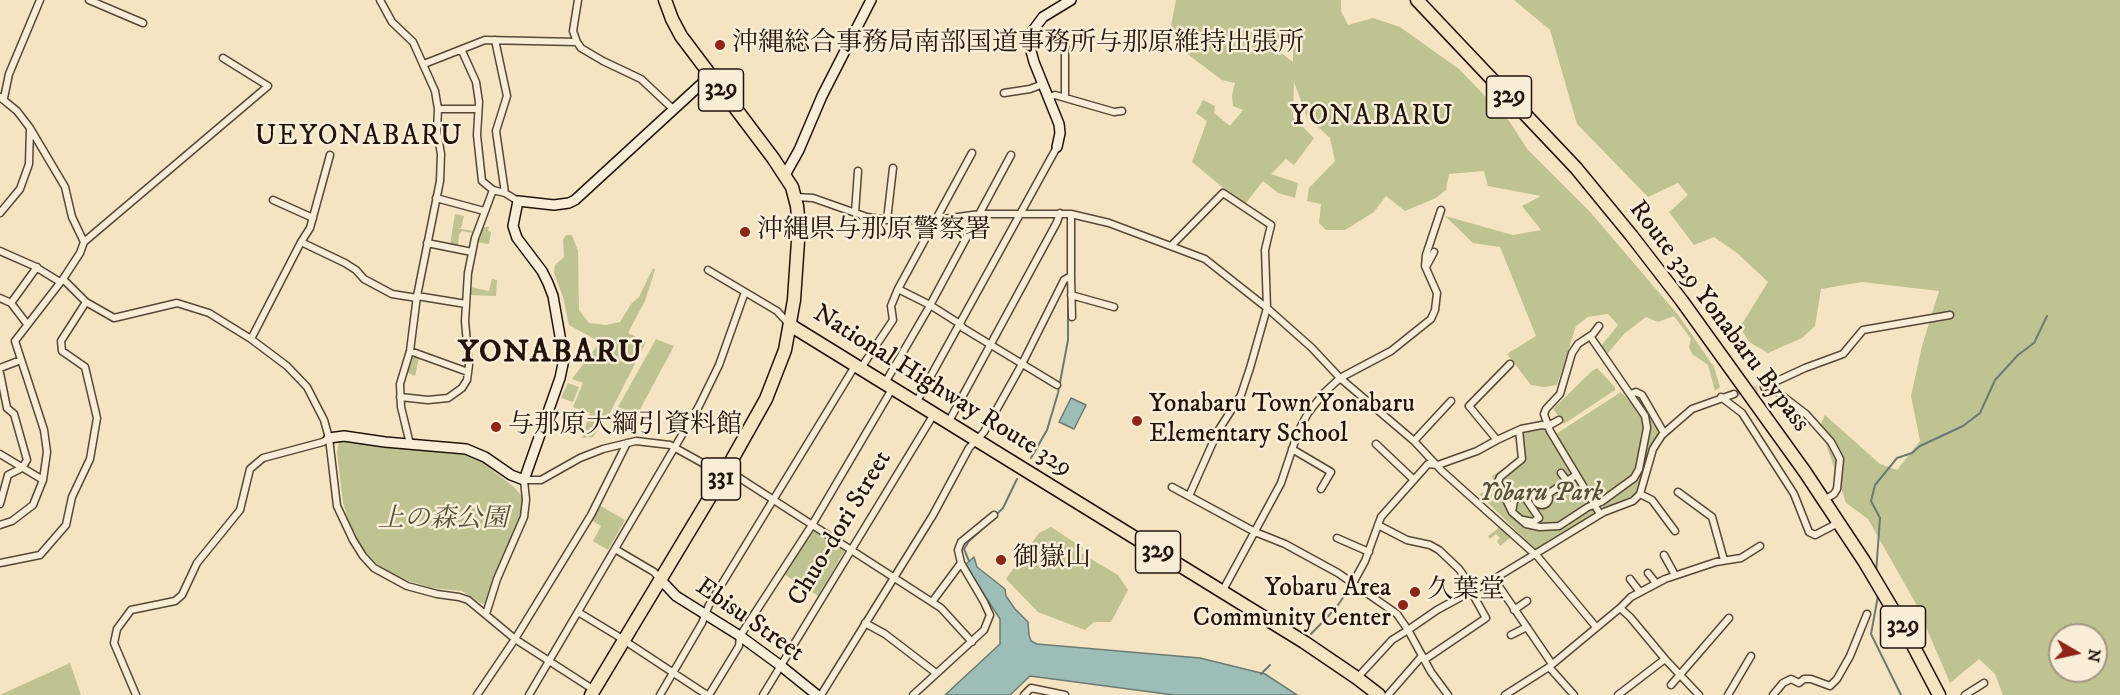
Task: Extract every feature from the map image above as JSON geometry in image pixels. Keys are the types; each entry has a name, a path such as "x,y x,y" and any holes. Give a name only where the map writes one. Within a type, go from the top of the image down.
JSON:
{"highway":[{"name":"National Highway Route 329","path":"665,0 681,36 784,175 796,197 800,226 790,325 1222,591 1357,678 1379,695"},
{"name":"Route 329 Yonabaru Bypass","path":"1417,0 1544,132 1600,197 1676,293 1824,500 1864,561 1905,630 1939,695"},
{"name":"331","path":"593,692 725,472 771,388 785,350 790,325"}],"street":[{"path":"40,0 9,74 2,98 17,111 30,128 65,187 72,217 84,242"},
{"path":"89,0 143,23"},
{"path":"380,0 392,22 413,42 435,91 438,109 437,131 441,170 417,297 410,351 402,375 400,397 410,444"},
{"path":"578,0 573,31 577,42 586,52 641,79 673,109"},
{"path":"784,175 799,150 822,96 871,0"},
{"path":"916,403 1057,147 1059,124 1031,54 1031,33 1043,17 1071,0"},
{"path":"424,64 462,51 485,40 577,42"},
{"path":"495,40 507,96 496,131 506,193"},
{"path":"1065,45 1065,97"},
{"path":"462,51 476,82 479,102 477,135 482,181 493,190 506,193 518,201 562,204 575,200 710,76"},
{"path":"0,525 12,521 33,505 43,480 47,452 44,430 15,340 61,281 80,253 84,242 268,86 223,58"},
{"path":"1004,93 1030,89 1043,84"},
{"path":"1049,97 1055,95 1114,112 1122,111"},
{"path":"438,109 478,109"},
{"path":"0,213 20,189 29,164 30,128"},
{"path":"660,695 773,500 857,368 893,320 891,306 898,289 972,153"},
{"path":"251,339 310,228 330,155"},
{"path":"578,612 708,695 739,646 740,636 812,525 1011,155"},
{"path":"887,220 893,168"},
{"path":"855,213 858,171"},
{"path":"400,397 426,400 448,398 462,388 468,372 465,321 468,273 484,211 493,190"},
{"path":"1171,246 1223,193 1272,225 1265,250 1267,308 1241,395 1218,431 1189,496"},
{"path":"796,197 813,198 855,213 887,220 936,220 980,214 1071,214 1109,223 1205,259 1267,308 1312,348 1340,378 1414,441 1534,554 1596,627"},
{"path":"436,198 484,211"},
{"path":"273,200 313,218"},
{"path":"486,614 497,579 525,517 524,480 560,378 564,359 553,296 542,271 517,238 513,226 518,201"},
{"path":"1222,591 1281,483 1292,449 1308,413 1340,378 1391,351 1431,319 1435,310 1437,293 1426,268 1425,255 1441,210"},
{"path":"948,423 1060,213"},
{"path":"1071,214 1072,317"},
{"path":"301,242 345,263 364,279 392,294 466,304"},
{"path":"427,243 472,252"},
{"path":"0,251 37,267 61,281 86,302 114,318 177,303 209,313 251,339 292,370 307,387 318,405 329,438 337,506 363,556 374,568 394,581 424,591 459,597 486,614 515,639 593,692"},
{"path":"1426,268 1434,252"},
{"path":"11,303 37,267"},
{"path":"708,270 777,311 790,325"},
{"path":"819,695 933,515 969,448 984,432 1022,364 1064,280 1071,276"},
{"path":"898,289 930,305 963,328 1057,385"},
{"path":"529,695 675,448 714,377 745,292"},
{"path":"1071,295 1114,307"},
{"path":"0,297 11,303 27,324"},
{"path":"0,563 40,555 66,525 72,497 90,459 97,418 85,367 62,351 61,341 86,302"},
{"path":"1824,500 1834,494 1837,489 1840,459 1831,442 1806,414 1766,386 1804,368 1843,354 1863,330 1950,315"},
{"path":"1599,326 1578,344 1570,357 1560,394 1545,411 1545,418 1600,514"},
{"path":"1519,430 1522,459 1500,477 1498,482 1515,515 1526,524 1533,527 1559,526 1629,484 1638,472 1647,425 1643,412 1590,336"},
{"path":"410,351 468,372"},
{"path":"0,368 21,360"},
{"path":"1497,440 1469,406 1510,364"},
{"path":"0,373 7,408 14,414 27,460 22,468 8,475 0,504"},
{"path":"1631,394 1636,392 1642,395 1664,433"},
{"path":"1357,678 1392,640 1437,610 1494,579 1600,514 1633,501 1641,494 1653,449 1664,433 1692,409 1734,394"},
{"path":"1720,398 1742,413 1794,494 1809,532 1819,534 1839,523"},
{"path":"1414,441 1451,401"},
{"name":"Chuo-dori Street","path":"763,695 934,414"},
{"path":"1353,583 1369,552 1381,518 1428,464 1438,465 1477,451 1519,430 1542,425 1548,426 1559,420"},
{"path":"136,695 114,643 117,629 131,610 175,601 182,595 197,563 240,510 250,469 262,458 323,442 329,438 344,436 385,442 458,447 476,452 511,475 524,480 541,480 603,448 636,441 670,445 715,470 735,475 894,576 941,608 972,642"},
{"path":"477,695 515,639 591,515 627,443"},
{"path":"1376,444 1413,479"},
{"path":"1292,449 1332,472 1321,489"},
{"path":"0,454 43,480"},
{"path":"1561,472 1567,481"},
{"path":"1548,494 1576,475"},
{"path":"1172,487 1255,532 1285,544 1353,583 1397,614 1448,695"},
{"path":"1678,492 1712,517 1724,560"},
{"path":"1522,493 1539,518 1533,522 1515,515 1514,501 1522,493"},
{"path":"1641,494 1652,500 1675,531"},
{"path":"913,695 984,630 990,615 961,563 958,550 961,542 994,515"},
{"path":"1378,525 1407,540 1430,545 1439,550 1459,569 1486,618 1423,658 1388,695"},
{"path":"1559,526 1565,536"},
{"path":"1337,538 1369,552"},
{"path":"1505,695 1550,666 1640,592 1675,575 1724,560 1741,558 1760,546"},
{"path":"615,549 654,572 660,579"},
{"path":"1664,555 1675,575"},
{"path":"932,602 961,563"},
{"path":"1648,573 1656,583"},
{"name":"Ebisu Street","path":"660,579 676,596 740,636 819,695"},
{"path":"1494,579 1550,666 1574,695"},
{"path":"1630,579 1640,592"},
{"path":"1515,610 1527,601"},
{"path":"1620,608 1699,695"},
{"path":"1773,695 1791,679 1799,683 1804,679 1811,679 1830,686 1837,679 1850,656 1867,614"},
{"path":"1671,685 1729,618"},
{"path":"865,623 885,634 936,673"},
{"path":"1511,635 1527,627"},
{"path":"1728,695 1751,656"},
{"path":"1618,695 1665,659"},
{"path":"1965,695 1984,683"},
{"path":"1024,695 1031,688 1065,695"}],"green space":[{"path":"1176,0 1341,0 1341,11 1348,25 1373,18 1400,27 1459,69 1509,121 1528,150 1591,213 1679,316 1714,367 1720,387 1715,391 1708,365 1692,354 1689,347 1691,339 1674,316 1658,322 1646,317 1625,333 1607,354 1601,346 1618,325 1608,314 1588,317 1576,326 1557,385 1544,387 1531,385 1507,354 1536,336 1500,247 1473,243 1445,216 1513,235 1541,230 1522,206 1541,196 1488,186 1484,171 1449,174 1446,190 1436,198 1405,211 1386,196 1374,212 1345,230 1326,230 1319,223 1321,204 1307,201 1309,188 1335,161 1330,138 1307,117 1294,82 1293,117 1314,138 1294,165 1286,159 1271,174 1298,183 1295,198 1278,193 1263,181 1246,203 1192,162 1207,121 1196,113 1203,100 1215,106 1214,113 1230,126 1243,110 1233,106 1232,95 1235,83 1222,80 1174,44 1171,26","holes":["1293,37 1293,62 1276,49"]},
{"path":"1514,0 2120,0 2120,695 2003,695 1995,674 1979,659 1950,683 1916,604 1868,519 1846,503 1820,426 1825,415 1880,464 1897,470 1920,441 1911,396 1922,346 1939,291 1862,282 1821,289 1815,326 1802,338 1768,353 1749,342 1740,327 1768,282 1737,253 1714,237 1694,245 1669,212 1688,195 1678,183 1648,197 1577,124 1550,30"},
{"path":"455,214 464,216 461,228 456,228 473,231 472,233 462,231 459,235 458,247 450,245"},
{"path":"480,227 489,227 488,231 491,232 489,244 477,242"},
{"path":"566,235 572,235 578,251 579,310 589,323 606,325 620,322 631,304 639,297 653,268 655,270 645,301 628,333 646,342 611,411 593,437 582,438 590,413 573,407 583,383 572,379 600,342 569,325 563,297 554,273 555,265 564,257 563,240"},
{"path":"492,279 497,280 496,296 470,295 470,287 489,291"},
{"path":"656,339 674,346 637,415 618,407"},
{"path":"410,355 419,358 415,376 406,372"},
{"path":"1597,368 1615,387 1615,390 1564,424 1553,409"},
{"path":"568,383 579,387 573,402 561,398"},
{"name":"Yobaru Park","path":"1621,392 1643,418 1644,425 1637,467 1631,478 1596,503 1602,509 1536,550 1479,494 1496,487 1492,476 1517,460 1519,457 1518,434 1530,425 1552,429 1556,434"},
{"path":"1636,396 1639,397 1659,431 1659,437 1637,492 1625,501 1605,509 1604,504 1634,483 1641,470 1650,425"},
{"name":"上の森公園","path":"339,441 466,455 481,461 515,488 523,498 521,516 492,580 486,603 482,604 462,591 432,588 396,577 377,564 362,548 349,522 343,503 337,452"},
{"path":"599,505 625,520 608,550 593,541 601,526 591,520"},
{"path":"1051,527 1083,548 1081,553 1118,575 1128,590 1111,622 1094,622 1085,630 1038,612 1006,579 1039,533"},
{"path":"1500,527 1510,538 1500,546 1497,541 1500,538 1496,534 1490,539 1488,536"},
{"path":"815,531 845,550 818,596 784,574 810,533"},
{"path":"70,663 81,695 0,695"}],"water":[{"path":"1071,398 1086,405 1074,429 1059,422"},
{"path":"974,557 977,567 1005,589 1006,596 1015,609 1028,622 1031,641 1037,644 1200,658 1265,674 1297,695 1174,695 1030,676 1010,695 945,695 1000,644 1000,619 965,565"}],"waterway":[{"path":"1031,458 1047,430 1058,393 1068,340 1068,283"},
{"path":"1876,573 1880,518 1871,501 1875,485 1897,458 1912,453 1920,446 1963,426 1980,413 1995,380 2018,355 2034,343 2047,316"},
{"path":"996,515 1003,508 1017,479"},
{"path":"1394,507 1407,492"},
{"path":"969,561 964,549 969,541 988,524"},
{"path":"1311,634 1336,608 1350,587"},
{"path":"1878,596 1871,634 1901,695"},
{"path":"1261,674 1270,665"}],"tunnel":[{"path":"1734,394 1764,387"}],"place":[{"name":"沖縄総合事務局南部国道事務所与那原維持出張所","path":"720,45"},
{"name":"沖縄県与那原警察署","path":"745,232"},
{"name":"Yonabaru Town Yonabaru Elementary School","path":"1137,421"},
{"name":"与那原大綱引資料館","path":"496,427"},
{"name":"御嶽山","path":"1001,560"},
{"name":"久葉堂","path":"1415,592"},
{"name":"Yobaru Area Community Center","path":"1403,605"}],"district":[{"name":"YONABARU","path":"1372,118"},
{"name":"UEYONABARU","path":"359,138"},
{"name":"YONABARU","path":"551,354"}]}
